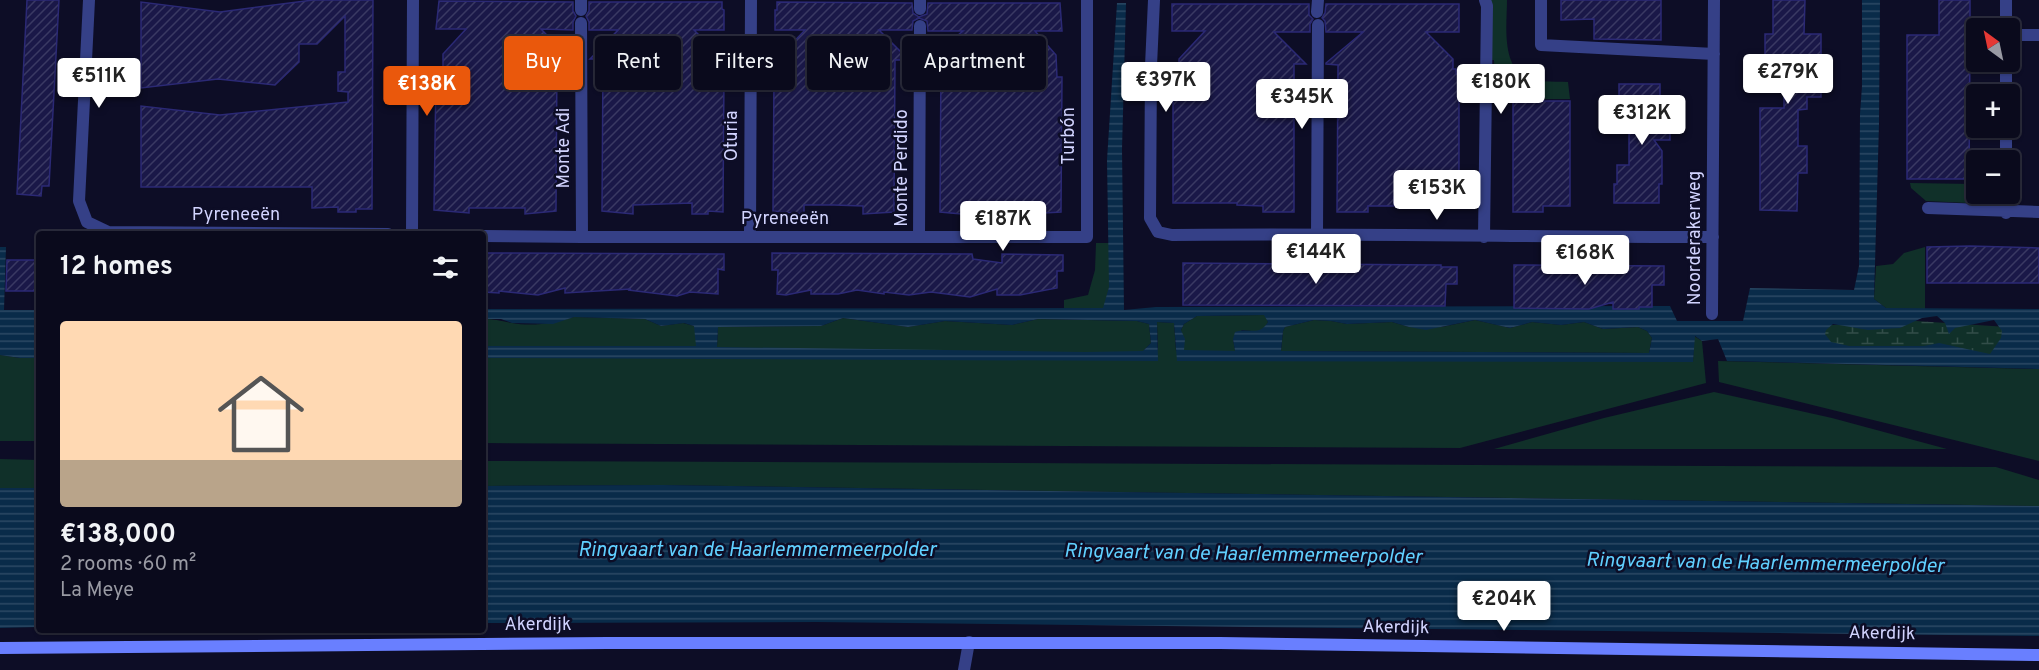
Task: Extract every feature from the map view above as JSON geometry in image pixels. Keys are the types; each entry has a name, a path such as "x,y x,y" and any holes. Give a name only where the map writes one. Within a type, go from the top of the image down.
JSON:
{"street":[{"name":"Pyreneeën","path":"89,0 79,201 87,222 106,231"},
{"path":"412,231 413,0"},
{"name":"Oturia","path":"750,236 751,0"},
{"name":"Turbón","path":"1087,0 1087,237"},
{"path":"1154,0 1150,218 1158,232 1172,235 1713,237"},
{"path":"1484,237 1487,6 1485,0"},
{"path":"1541,0 1541,45 1714,54"},
{"name":"Noorderakerweg","path":"1712,314 1714,0"},
{"path":"2006,0 2006,18"},
{"name":"Monte Adi","path":"581,23 582,237"},
{"name":"Monte Perdido","path":"919,237 920,26"},
{"path":"1317,234 1318,26"},
{"path":"2020,35 2039,35"},
{"path":"2006,204 2006,213"},
{"path":"1928,208 2039,213"},
{"name":"Pyreneeën","path":"486,236 1087,237"},
{"path":"963,670 969,642"},
{"name":"Akerdijk","path":"0,648 969,642 1208,643 2039,655"}],"green space":[{"path":"1491,0 1507,0 1507,46 1514,67 1531,79 1568,82 1570,99 1511,96 1510,103 1504,102 1504,90 1509,90 1508,81 1495,80 1494,60 1490,60"},
{"path":"1910,183 1966,184 1966,203 1926,201 1911,188"},
{"path":"1096,243 1109,243 1109,288 1104,308 1064,308 1064,300 1088,295 1095,270"},
{"path":"1925,247 1925,309 1886,308 1874,299 1876,266 1893,264 1904,253"},
{"path":"1265,315 1268,322 1263,329 1242,330 1233,339 1235,351 1184,351 1181,330 1184,324 1197,316"},
{"path":"574,317 645,319 661,326 683,323 694,326 717,347 718,327 821,326 843,318 908,327 945,321 1012,325 1038,319 1137,321 1149,324 1151,343 1144,350 1158,350 1157,322 1174,323 1176,351 1693,362 1694,336 1702,341 1706,383 1460,448 486,443 486,319 520,324 552,323"},
{"path":"1314,320 1347,324 1392,322 1409,327 1442,327 1475,320 1510,328 1532,322 1561,325 1584,322 1603,329 1638,327 1647,331 1652,338 1649,353 1281,351 1285,327"},
{"path":"1916,321 2039,329 2039,358 1811,350 1812,326"},
{"path":"0,355 36,358 36,441 0,441"},
{"path":"1718,361 2039,369 2039,461 1719,382"},
{"path":"1714,392 1832,418 1947,449 1494,449 1604,418"},
{"path":"0,459 36,460 36,488 0,488"},
{"path":"486,461 1996,467 2039,480 2039,506 662,485 486,486"}],"water":[{"path":"1862,0 1880,0 1874,299 1886,308 2039,309 2039,369 1727,361 1718,339 1702,341 1695,336 1693,362 1177,361 1174,323 1157,322 1158,361 486,358 486,346 696,346 694,326 684,323 661,326 645,319 574,317 553,324 512,323 501,319 486,319 486,309 1103,308 1109,287 1107,160 1117,3 1126,3 1122,149 1124,310 1156,307 1670,306 1677,321 1743,321 1750,288 1854,290 1859,266","holes":["1264,315 1268,322 1265,327 1235,332 1233,339 1235,351 1184,350 1185,339 1181,330 1184,324 1197,316","1937,316 1945,323 1949,334 1955,328 1994,320 2002,331 2001,338 1990,354 1939,343 1924,346 1849,346 1831,342 1825,334 1833,324 1868,330 1900,328 1922,318","843,318 908,327 945,321 1012,325 1038,319 1137,321 1149,324 1151,343 1143,351 1085,352 717,347 718,327 821,326","1314,320 1347,324 1392,322 1426,330 1475,320 1510,328 1532,322 1561,325 1584,322 1603,329 1638,327 1647,331 1652,338 1649,353 1281,351 1285,327"]},
{"path":"0,247 6,247 4,310 36,310 36,358 0,355"},
{"name":"Ringvaart van de Haarlemmermeerpolder","path":"662,485 2039,506 2039,636 817,622 486,623 486,486"},
{"path":"0,488 36,488 36,627 0,628"}],"building":[{"path":"27,0 59,0 49,186 42,186 41,196 17,194"},
{"path":"313,0 373,0 372,209 338,212 338,207 312,208 312,187 141,187 141,106 220,115 348,102 348,92 338,91 338,72 345,72 345,16 317,44 299,44 299,62 275,85 218,79 141,88 141,2 220,12"},
{"path":"1561,0 1661,0 1661,40 1594,39 1594,19 1561,20"},
{"path":"1773,0 1805,0 1804,34 1821,34 1821,97 1807,97 1807,109 1798,110 1798,146 1807,146 1807,173 1798,173 1797,211 1760,210 1760,108 1784,108 1784,69 1766,69 1765,34 1773,34"},
{"path":"1939,0 1970,0 1970,18 1966,18 1966,72 1970,72 1970,84 1966,84 1966,138 1969,138 1969,150 1966,150 1966,179 1907,179 1907,35 1939,35"},
{"path":"439,1 573,2 573,11 576,16 573,30 541,29 548,36 504,36 504,90 557,90 556,211 525,214 525,208 469,208 469,213 434,210 436,74 443,74 443,54 466,29 436,29"},
{"path":"589,2 722,2 724,30 694,30 700,36 693,36 693,90 724,90 723,212 708,211 708,214 692,214 692,203 633,205 633,214 602,211 603,90 681,90 681,36 612,36 618,30 589,30 586,16 589,11"},
{"path":"777,2 912,3 913,13 919,17 927,14 928,3 1060,3 1062,31 1035,31 1039,36 957,36 963,31 928,31 927,21 919,18 913,21 912,30 879,30 885,36 807,36 807,90 890,90 890,41 902,53 902,60 895,60 894,212 863,214 863,206 804,205 804,214 773,211 774,90 795,90 795,40 805,30 775,30 775,10 777,10"},
{"path":"1172,4 1309,4 1309,15 1313,19 1310,32 1274,32 1306,64 1294,64 1294,212 1263,212 1263,206 1237,205 1237,203 1173,203 1173,73 1176,73 1179,68 1179,59 1205,31 1172,31"},
{"path":"1326,4 1459,4 1459,32 1426,32 1453,59 1453,69 1456,69 1456,74 1459,74 1459,204 1425,204 1425,196 1394,197 1394,206 1368,206 1368,212 1337,212 1338,65 1326,63 1363,32 1326,32 1325,21 1322,18"},
{"path":"1046,44 1056,55 1057,77 1062,77 1061,212 1027,214 1027,210 972,210 972,215 940,212 941,90 1046,90"},
{"path":"1619,84 1660,84 1660,121 1670,121 1670,140 1654,140 1662,151 1662,184 1659,184 1659,203 1614,203 1617,165 1629,165 1629,103 1619,102"},
{"path":"1513,101 1570,101 1570,206 1543,206 1543,212 1513,212"},
{"path":"1927,247 2039,248 2039,283 1927,283"},
{"path":"486,253 724,254 724,270 718,269 718,294 690,292 677,296 628,290 631,289 565,293 565,288 538,295 499,291 499,293 486,292"},
{"path":"772,253 972,254 973,259 1002,263 1002,254 1063,255 1063,271 1057,271 1057,288 1020,295 997,295 997,289 970,297 931,292 909,295 857,290 838,294 811,294 811,290 786,295 777,294 778,270 772,270"},
{"path":"7,260 36,260 36,291 6,291"},
{"path":"1183,263 1441,265 1441,267 1457,267 1457,284 1446,284 1445,306 1183,305"},
{"path":"1514,265 1664,266 1664,285 1652,285 1652,307 1639,307 1639,309 1613,309 1613,302 1589,309 1514,308"}]}
